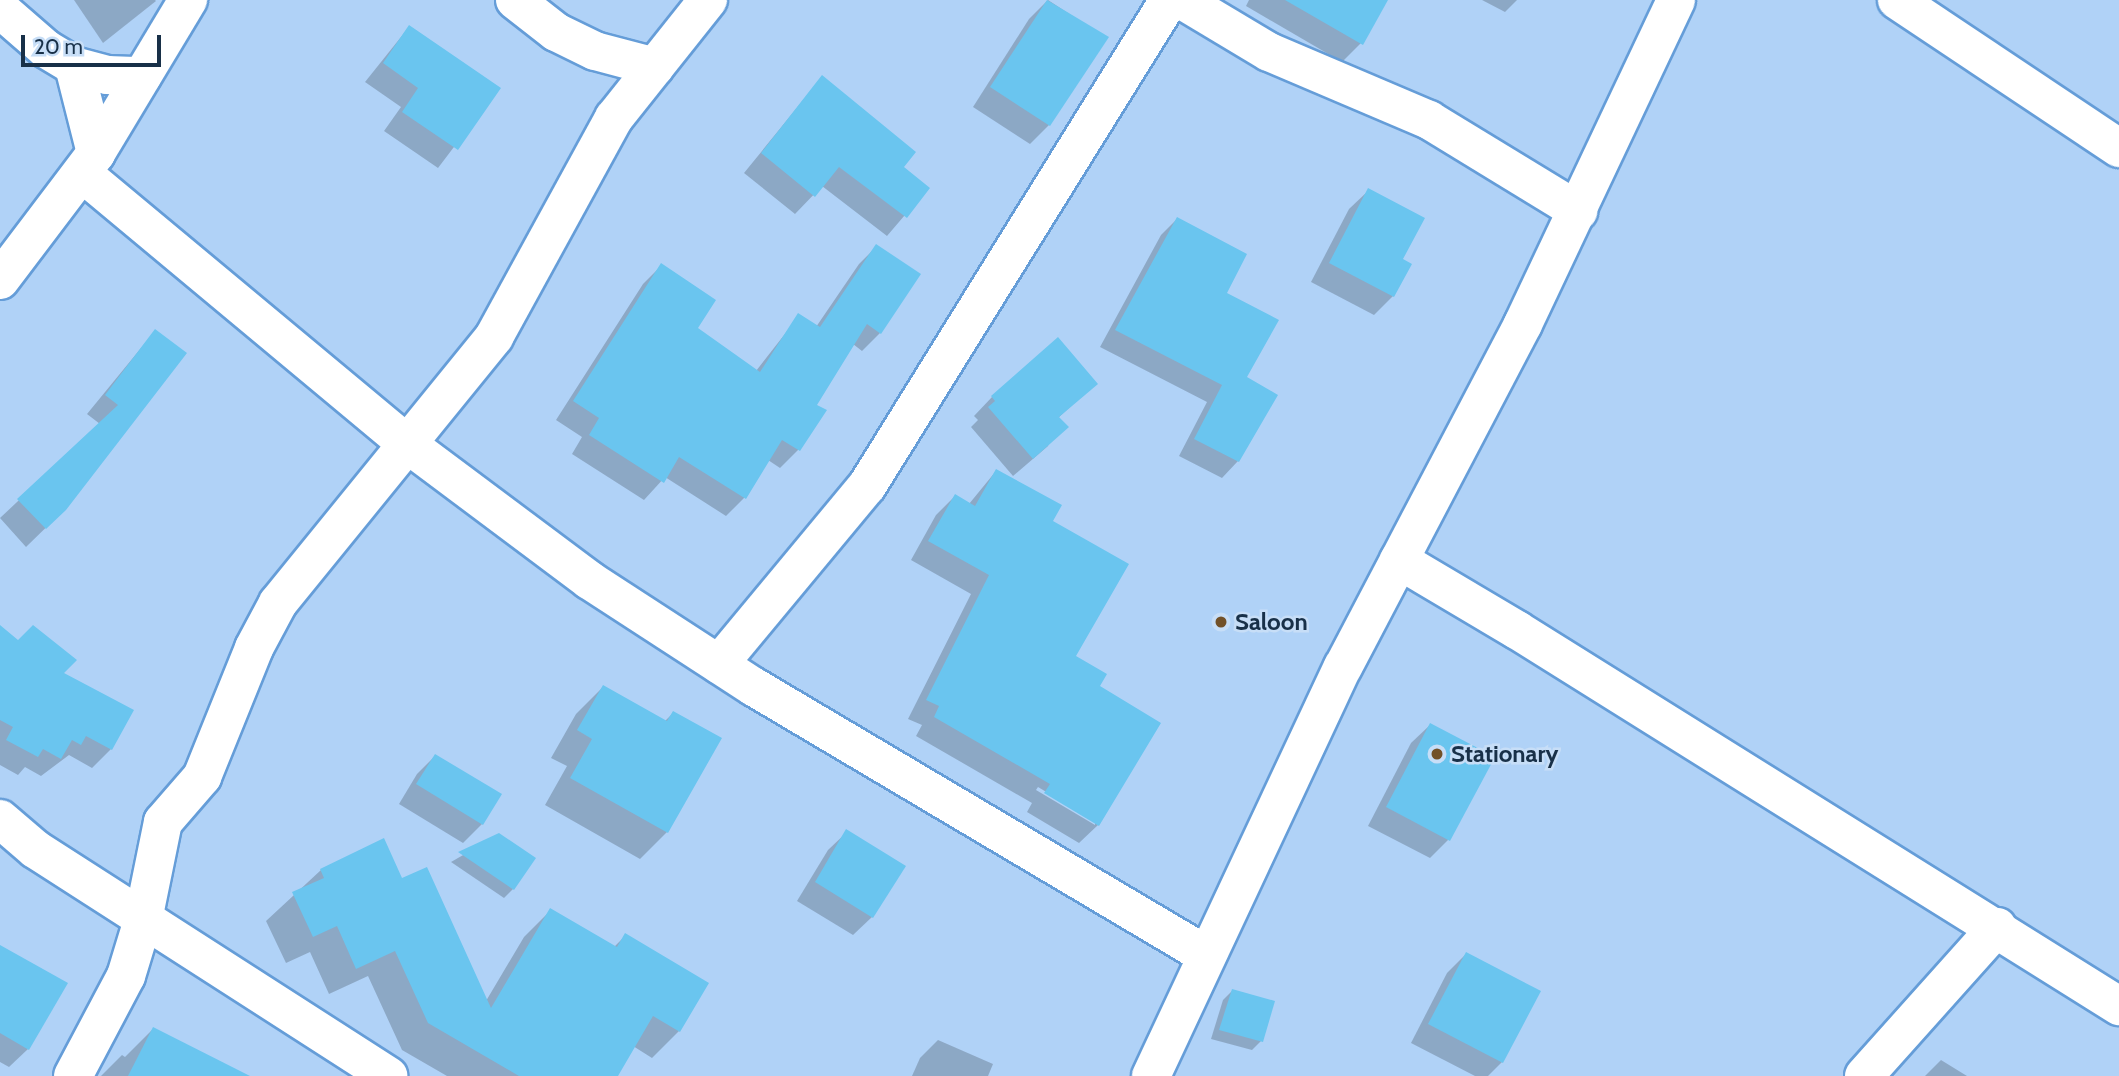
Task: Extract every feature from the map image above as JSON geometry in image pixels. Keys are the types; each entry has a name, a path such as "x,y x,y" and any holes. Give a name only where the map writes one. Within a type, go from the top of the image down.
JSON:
{"street":[{"path":"4,0 0,8 46,49 74,66 107,75 142,76"},
{"path":"0,280 89,163 188,0"},
{"path":"515,0 576,42 655,67"},
{"path":"72,1076 126,976 144,920 163,822 202,776 254,648 278,603 410,446 494,337 614,118 708,0"},
{"path":"719,664 867,486 935,382 1036,208 1169,0"},
{"path":"1182,0 1269,52 1429,120 1578,211"},
{"path":"1151,1076 1206,955 1399,561 1578,211 1676,0"},
{"path":"1897,0 2119,148"},
{"path":"74,66 89,163 410,446 589,580 719,664 1206,955"},
{"path":"1399,561 1997,927 2119,1006"},
{"path":"0,819 35,849 387,1076"},
{"path":"1864,1076 1997,927"}],"building":[{"path":"1047,0 1109,37 1050,126 990,87"},
{"path":"1285,0 1388,0 1363,45"},
{"path":"409,25 501,88 458,150 402,112 418,88 383,63"},
{"path":"822,75 916,152 904,167 930,188 907,218 839,167 815,197 761,153"},
{"path":"1368,188 1425,218 1403,259 1412,264 1394,297 1329,263"},
{"path":"1177,217 1247,254 1227,293 1279,320 1247,377 1278,395 1239,462 1194,439 1222,385 1115,330"},
{"path":"876,244 921,274 881,334 867,324 817,405 827,410 800,451 782,440 746,499 679,457 664,483 589,435 599,418 573,401 661,263 716,300 698,328 760,372 798,313 820,327"},
{"path":"155,329 187,353 66,510 46,529 17,499 118,405 105,395"},
{"path":"1058,337 1098,384 1059,417 1069,427 1033,459 988,407 995,401 991,396"},
{"path":"996,469 1062,505 1053,521 1129,564 1076,656 1107,674 1100,686 1161,723 1099,826 1044,793 1050,784 934,717 939,706 926,700 989,575 928,541 955,494 975,506"},
{"path":"0,625 18,640 33,625 77,660 64,673 134,710 112,750 86,736 81,745 72,740 61,759 43,749 38,757 6,740 13,727 0,720"},
{"path":"603,685 667,721 673,711 722,738 668,833 570,778 592,739 577,730"},
{"path":"1430,723 1495,757 1450,841 1386,807"},
{"path":"435,754 502,794 483,825 416,784"},
{"path":"846,829 906,866 873,918 815,882"},
{"path":"499,833 536,858 514,890 458,852"},
{"path":"384,838 402,878 427,867 491,1008 550,908 617,947 625,933 709,983 680,1032 653,1016 618,1076 519,1076 428,1023 395,951 356,969 337,926 313,937 292,892 324,878 320,869"},
{"path":"0,945 68,983 29,1050 0,1033"},
{"path":"1466,952 1541,991 1503,1063 1428,1024"},
{"path":"1232,989 1275,1001 1263,1042 1219,1030"},
{"path":"153,1027 250,1076 128,1076"}],"place":[{"name":"Saloon","path":"1221,622"},
{"name":"Stationary","path":"1437,754"}]}
